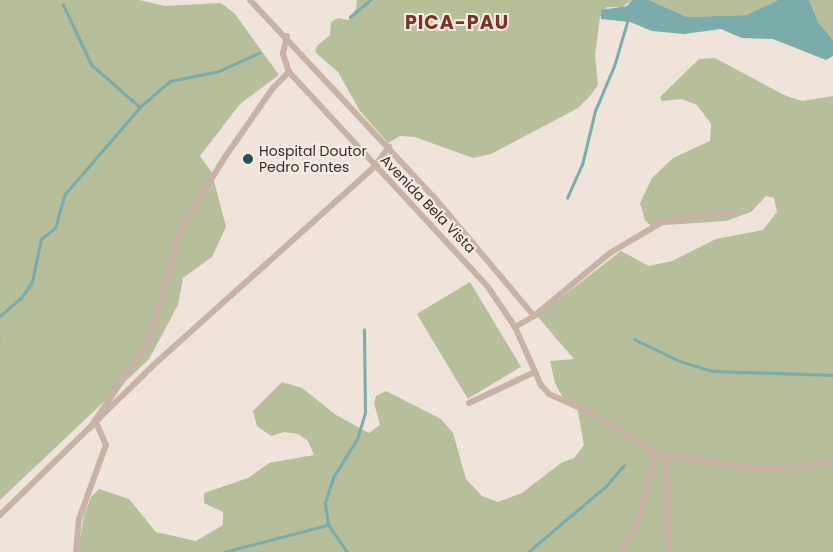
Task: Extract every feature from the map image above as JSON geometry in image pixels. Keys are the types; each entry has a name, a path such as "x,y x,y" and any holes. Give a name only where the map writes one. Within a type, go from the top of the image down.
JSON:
{"street":[{"name":"Avenida Bela Vista","path":"250,0 286,36 388,147 534,316"},
{"path":"0,515 88,433 148,341 181,228 225,157 273,88 289,72 283,54 286,36"},
{"name":"Avenida Bela Vista","path":"289,72 478,274 515,327 535,372 549,394 593,414 656,453 667,456 766,470 833,462"},
{"path":"96,421 158,361 375,166 388,147"},
{"path":"515,327 534,316 610,253 664,221 737,212"},
{"path":"469,403 535,372"},
{"path":"76,552 79,519 106,445 96,421"},
{"path":"620,552 640,519 656,453"},
{"path":"667,456 668,552"}],"green space":[{"path":"0,0 139,0 165,6 221,3 235,14 279,75 240,104 200,156 212,173 226,227 212,257 183,278 178,305 149,359 0,500"},
{"path":"357,0 632,0 622,7 607,7 600,17 595,55 598,85 578,108 491,154 473,158 415,137 400,136 388,143 360,111 338,72 315,52 317,46 330,35 331,22 338,18 348,20 356,9"},
{"path":"649,0 778,0 747,15 687,17"},
{"path":"809,0 833,0 833,40 818,22"},
{"path":"715,58 784,95 802,101 833,96 833,552 78,552 84,515 91,497 99,489 129,499 156,532 196,541 223,525 223,512 204,503 204,493 248,478 269,463 314,455 308,441 298,434 284,432 271,436 257,426 253,411 282,382 302,388 336,415 369,433 380,425 374,403 376,396 386,391 441,419 453,433 466,479 482,496 498,502 522,493 561,463 574,458 584,445 577,407 562,396 555,383 550,361 574,359 537,316 621,251 649,266 672,261 716,239 763,230 777,212 774,198 766,196 751,212 726,221 651,226 645,220 640,203 652,178 673,158 710,141 711,124 697,105 682,99 662,101 660,97 699,59"},
{"path":"470,282 521,367 468,399 417,314"}],"water":[{"path":"632,0 649,0 687,17 747,15 778,0 809,0 818,22 833,40 833,56 826,60 773,39 742,38 721,29 684,34 652,31 630,22 601,19 601,10 627,6"}],"waterway":[{"path":"350,17 370,0"},
{"path":"63,4 92,65 140,107"},
{"path":"567,198 582,165 595,111 614,66 628,19"},
{"path":"0,316 22,297 32,282 41,239 55,228 65,194 140,107 170,81 219,71 259,53"},
{"path":"347,552 328,525 325,503 334,476 357,439 365,413 364,330"},
{"path":"634,339 680,361 713,371 833,375"},
{"path":"528,552 605,487 624,465"},
{"path":"224,552 328,525"}],"place":[{"name":"Hospital Doutor Pedro Fontes","path":"248,159"}],"district":[{"name":"PICA-PAU","path":"457,23"}]}
